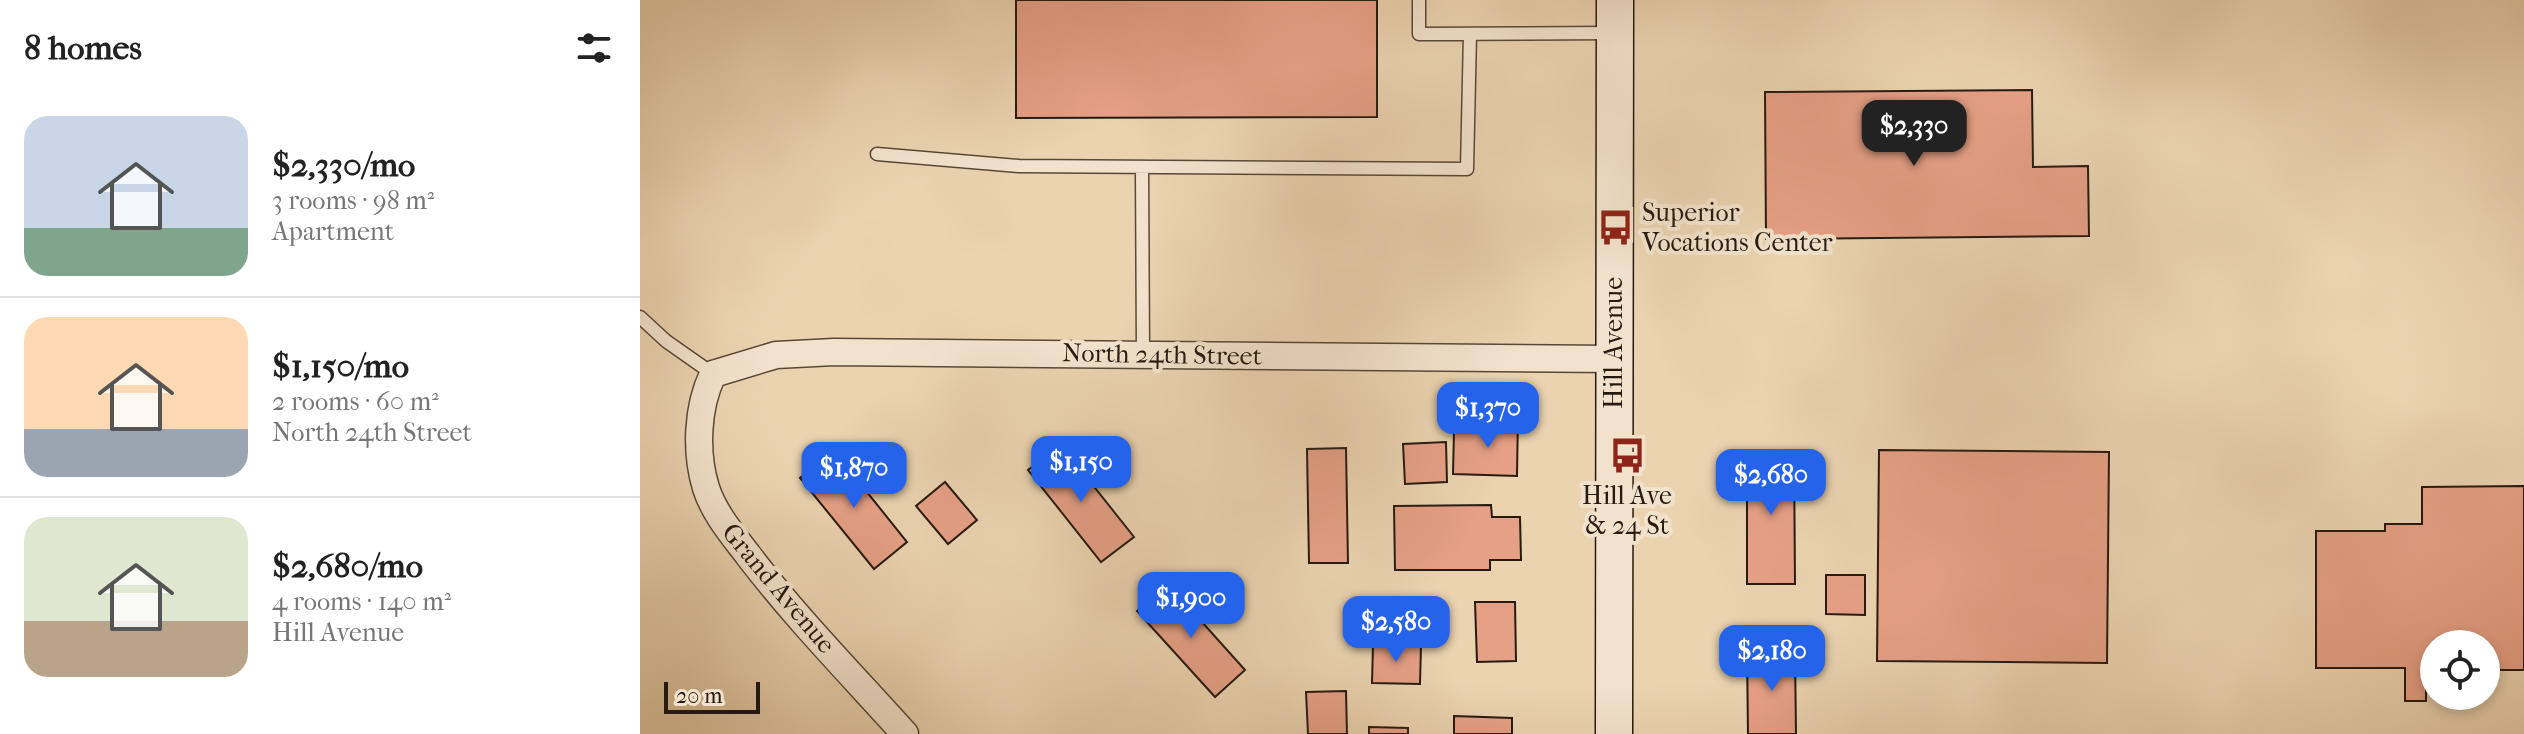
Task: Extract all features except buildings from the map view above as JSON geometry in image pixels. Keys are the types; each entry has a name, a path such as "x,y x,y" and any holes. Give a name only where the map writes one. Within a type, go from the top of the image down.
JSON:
{"street":[{"name":"Hill Avenue","path":"1614,17 1614,734"},
{"name":"North 24th Street","path":"713,374 776,355 834,352 1613,359"},
{"name":"Grand Avenue","path":"713,374 705,390 700,414 700,453 706,487 721,518 768,582 905,734"}],"lane":[{"path":"1419,0 1419,34 1470,34 1614,17"},
{"path":"877,154 1019,166 1467,169 1470,34"},
{"path":"1142,167 1143,354"},
{"path":"640,317 666,341 713,374"}],"place":[{"name":"Superior Vocations Center","path":"1616,227"},
{"name":"Hill Ave & 24 St","path":"1627,456"}]}
